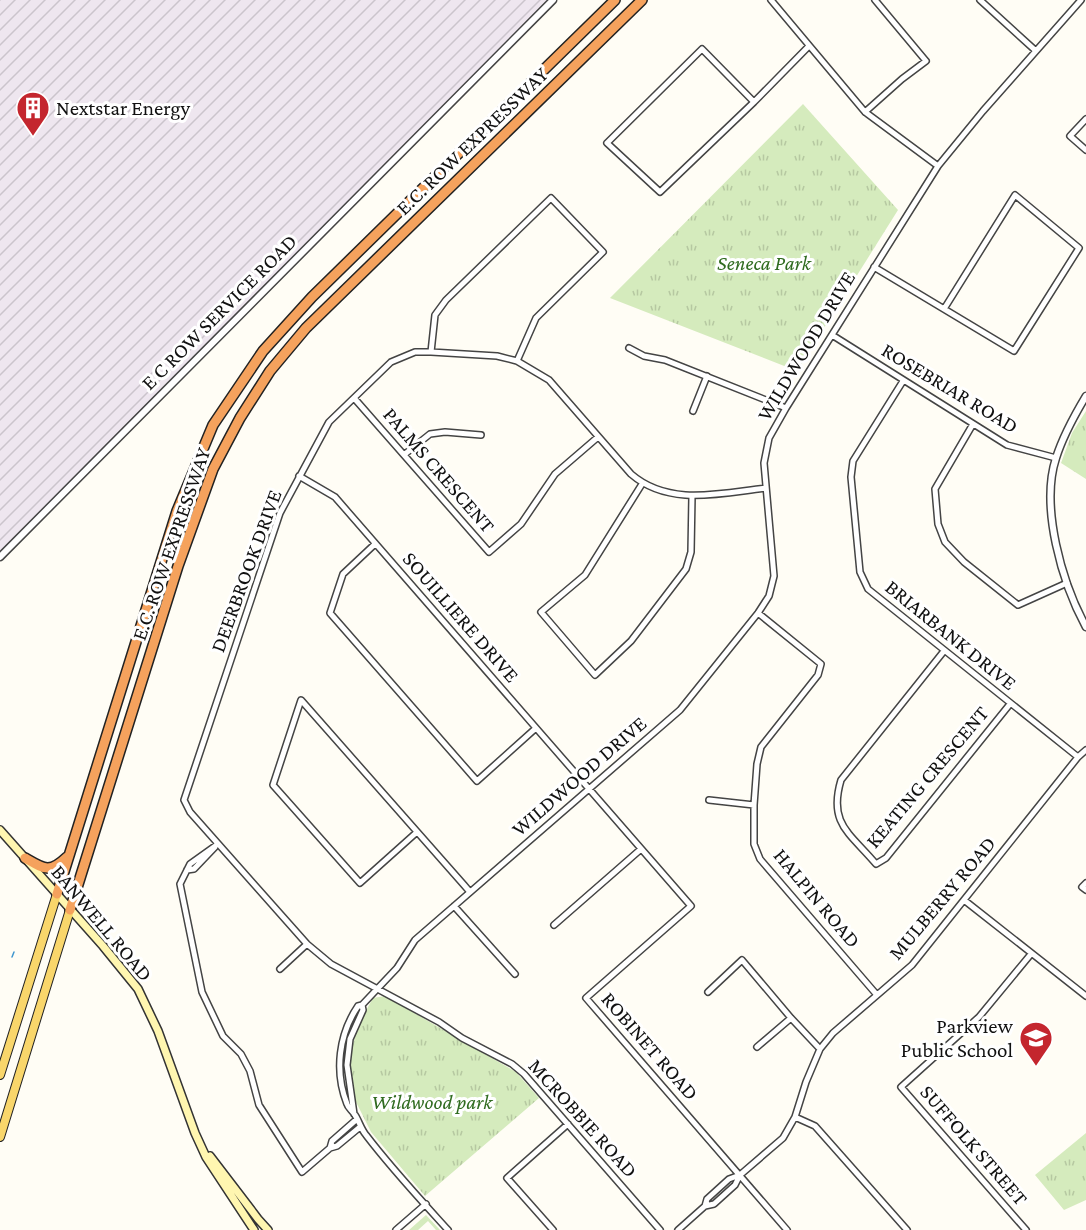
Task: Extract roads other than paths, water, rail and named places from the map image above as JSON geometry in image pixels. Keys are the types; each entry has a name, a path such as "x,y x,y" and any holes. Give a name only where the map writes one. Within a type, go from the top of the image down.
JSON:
{"highway":[{"name":"E.C. ROW EXPRESSWAY","path":"57,894 177,511 213,425 263,351 312,297 615,0"},
{"name":"E.C. ROW EXPRESSWAY","path":"70,910 178,566 213,469 240,418 270,371 306,328 642,0"},
{"path":"25,858 50,869 69,856"}],"main road":[{"name":"BANWELL ROAD","path":"0,830 103,946 143,998 158,1031 188,1115 207,1157 255,1230"},
{"name":"E.C. ROW EXPRESSWAY","path":"0,1075 57,894"},
{"name":"E.C. ROW EXPRESSWAY","path":"0,1137 70,910"},
{"name":"BANWELL ROAD","path":"203,1147 268,1230"}],"street":[{"name":"E C ROW SERVICE ROAD","path":"0,557 553,0"},
{"path":"771,0 865,112 938,166"},
{"path":"865,112 926,61 875,0"},
{"path":"980,0 1036,51"},
{"name":"WILDWOOD DRIVE","path":"356,1117 347,1065 350,1039 363,1010 362,1005 397,968 415,940 680,710 758,613 769,596 774,576 764,464 769,438 938,166 1081,0"},
{"path":"754,102 702,49 607,144 660,192 754,102 809,46"},
{"path":"1086,119 1070,136 1086,150"},
{"path":"874,267 1014,351 1079,248 1015,195 945,309"},
{"path":"431,352 435,315 446,300 551,198 603,252 536,318 517,361"},
{"name":"ROSEBRIAR ROAD","path":"832,336 1007,445 1056,458"},
{"path":"629,348 786,408"},
{"name":"DEERBROOK DRIVE","path":"218,844 190,812 184,800 280,513 329,422 391,362 415,352 497,356 517,361 549,380 642,484 664,493 692,496 766,488"},
{"path":"693,411 707,376"},
{"name":"BRIARBANK DRIVE","path":"903,381 853,461 851,477 860,572 868,590 1078,757"},
{"path":"1086,396 1069,424 1056,458 1053,470 1051,514 1059,558 1086,627"},
{"name":"PALMS CRESCENT","path":"354,398 489,552 521,524 555,474 598,437"},
{"path":"973,424 935,489 939,524 945,542 964,562 1018,605 1067,583"},
{"path":"405,454 430,434 445,432 481,435"},
{"name":"SOUILLIERE DRIVE","path":"299,476 335,497 589,790"},
{"path":"642,484 585,575 541,612 595,675 631,641 686,569 691,552 692,496"},
{"path":"375,544 343,574 330,613 477,781 536,728"},
{"name":"HALPIN ROAD","path":"758,613 821,663 819,675 761,747 757,764 754,805 754,844 760,859 877,994"},
{"name":"KEATING CRESCENT","path":"944,651 841,780 836,810 841,824 876,864 886,858 1010,704"},
{"path":"417,832 360,883 273,785 301,700 470,892"},
{"name":"MULBERRY ROAD","path":"678,1230 705,1206 714,1204 735,1185 740,1175 783,1138 795,1117 820,1049 832,1033 912,965 1078,757 1086,750"},
{"name":"ROBINET ROAD","path":"589,790 692,906 586,998 787,1230"},
{"path":"709,800 754,805"},
{"path":"218,844 194,869 187,870 180,884 202,992 223,1036 241,1054 250,1071 260,1105 302,1172 360,1127"},
{"name":"MCROBBIE ROAD","path":"218,844 307,944 331,964 439,1022 462,1038 512,1064 524,1074 660,1230"},
{"path":"554,925 641,849"},
{"path":"1086,883 1082,887 1086,890"},
{"path":"964,900 1086,996"},
{"path":"454,906 515,974"},
{"path":"280,969 307,944"},
{"name":"SUFFOLK STREET","path":"1026,1230 901,1087 979,1017 1031,954"},
{"path":"708,992 742,960 820,1049"},
{"path":"757,1047 791,1018"},
{"path":"330,1148 332,1141 356,1117 360,1127 448,1230"},
{"path":"795,1117 815,1126 907,1230"},
{"path":"553,1230 507,1178 568,1124"},
{"path":"396,1230 426,1204"}],"waterway":[{"path":"12,957 14,952"}],"place":[{"name":"Nextstar Energy","path":"33,137"},
{"name":"Parkview Public School","path":"1036,1067"}],"park label":[{"name":"Seneca Park","path":"764,263"},
{"name":"Wildwood park","path":"432,1102"}]}
